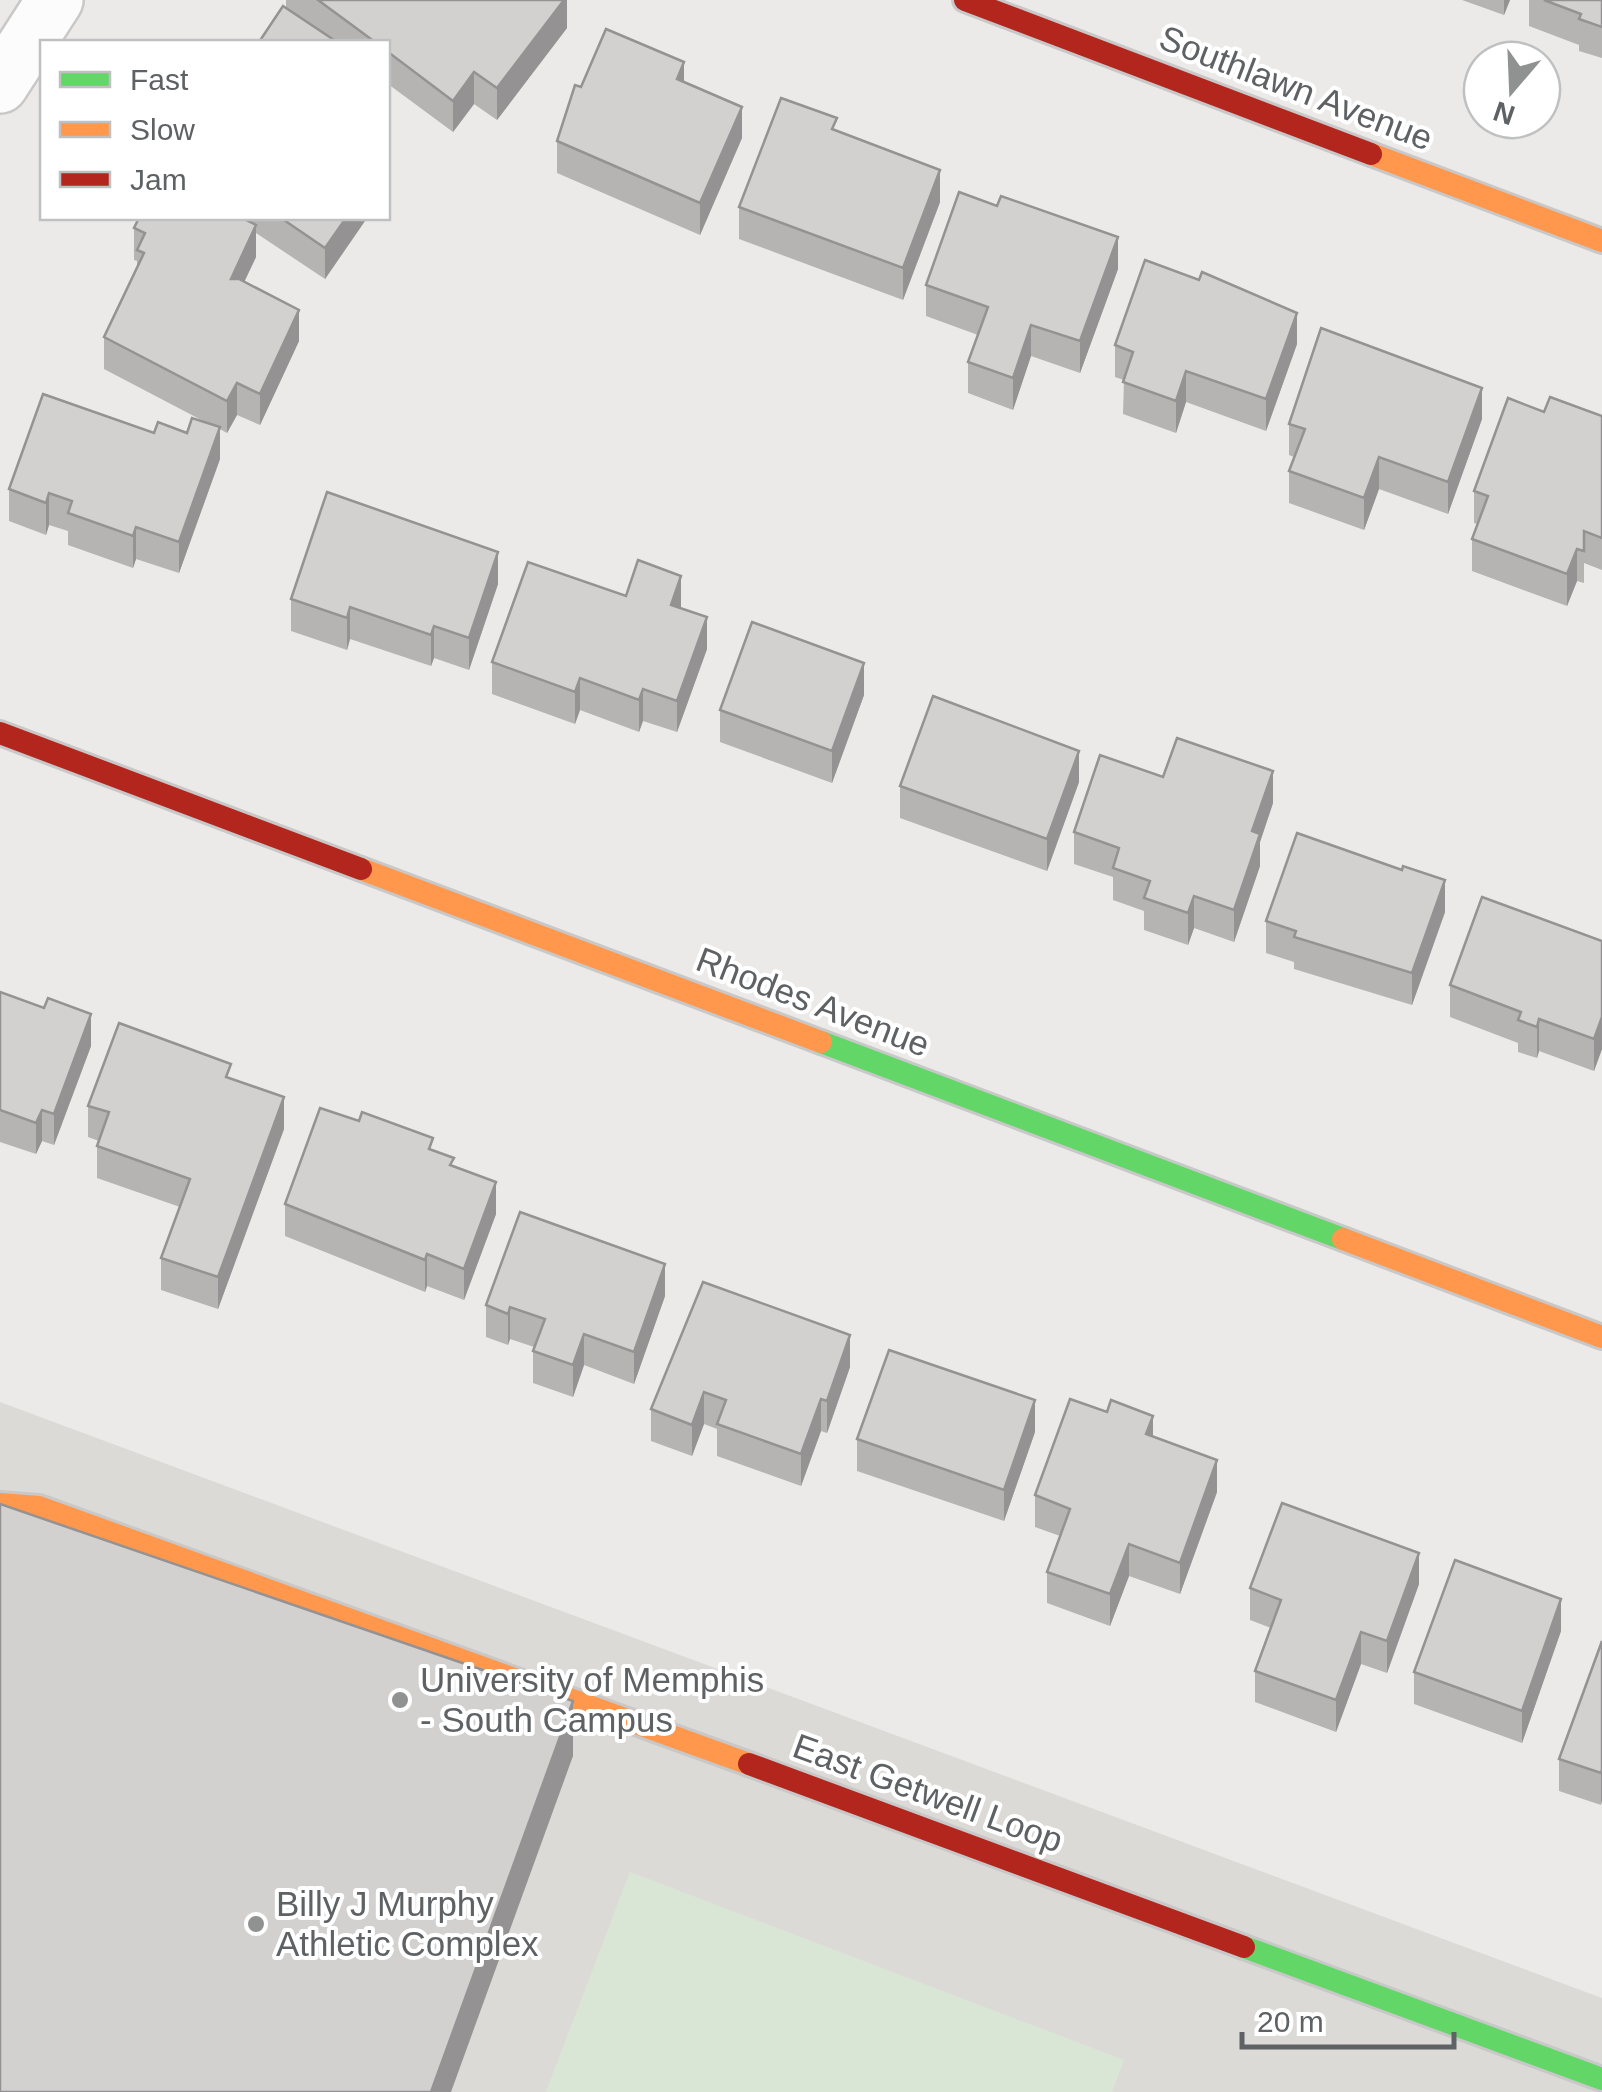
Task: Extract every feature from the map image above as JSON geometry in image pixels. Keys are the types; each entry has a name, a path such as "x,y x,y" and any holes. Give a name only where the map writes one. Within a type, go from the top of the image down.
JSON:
{"street":[{"path":"0,85 55,0"},
{"name":"Southlawn Avenue","path":"965,0 1602,241"},
{"name":"Rhodes Avenue","path":"0,733 1602,1338"},
{"name":"East Getwell Loop","path":"0,1504 39,1507 396,1635 1602,2079"}],"shaded area":[{"name":"University of Memphis - South Campus","path":"0,1402 1602,1998 1602,2092 0,2092"}],"green space":[{"path":"630,1872 1124,2060 1112,2092 546,2092"}],"building":[{"path":"318,0 564,0 497,88 474,72 453,101 390,54 390,40 372,40"},
{"path":"1544,0 1602,0 1602,27 1579,19 1581,14"},
{"path":"283,6 334,40 260,40"},
{"path":"606,29 684,62 677,79 742,107 700,203 557,141 575,85 581,87"},
{"path":"781,98 837,118 832,129 940,170 903,268 739,207"},
{"path":"959,192 997,206 1001,196 1118,237 1080,341 1031,325 1013,378 968,362 988,307 926,285"},
{"path":"138,220 246,220 256,225 231,279 239,279 299,310 260,394 237,383 227,401 104,337 144,253 137,250 145,233 134,228"},
{"path":"284,220 345,220 325,248"},
{"path":"1145,260 1199,280 1202,272 1297,313 1266,399 1186,371 1176,401 1123,382 1133,352 1115,345"},
{"path":"1321,328 1482,388 1448,482 1379,457 1364,498 1289,471 1305,429 1289,424"},
{"path":"43,394 154,433 158,422 187,433 192,418 220,427 179,542 136,527 133,536 68,513 72,501 49,493 46,503 9,489"},
{"path":"1550,397 1602,416 1602,538 1584,531 1584,551 1577,549 1567,574 1472,539 1488,496 1474,491 1508,398 1544,412"},
{"path":"327,492 498,552 469,638 434,626 431,635 350,607 347,618 291,599"},
{"path":"638,560 681,576 671,605 707,617 677,701 643,689 639,700 580,678 575,692 492,662 528,562 626,596"},
{"path":"752,622 864,663 832,751 720,710"},
{"path":"933,696 1079,751 1047,839 900,786"},
{"path":"1177,738 1273,771 1252,831 1260,834 1234,910 1194,896 1188,913 1144,898 1150,881 1113,868 1119,848 1074,832 1100,755 1163,777"},
{"path":"1297,833 1402,870 1403,866 1445,880 1412,973 1294,937 1296,931 1266,921"},
{"path":"1482,897 1602,941 1602,1017 1594,1039 1539,1019 1537,1027 1518,1020 1521,1012 1450,985"},
{"path":"0,992 44,1008 48,998 91,1014 54,1114 42,1110 36,1123 0,1110"},
{"path":"119,1023 231,1064 226,1077 284,1097 218,1277 161,1258 190,1179 97,1146 109,1112 88,1106"},
{"path":"320,1108 359,1121 362,1112 433,1138 429,1149 454,1158 450,1165 496,1182 464,1269 427,1254 425,1260 285,1204"},
{"path":"520,1212 665,1264 634,1352 584,1334 573,1365 533,1351 545,1319 510,1307 508,1314 486,1305"},
{"path":"703,1282 850,1335 827,1401 821,1399 801,1454 717,1424 726,1400 704,1392 692,1425 651,1409"},
{"path":"889,1350 1035,1400 1004,1490 857,1439"},
{"path":"1070,1399 1107,1412 1111,1400 1153,1416 1146,1434 1217,1460 1180,1563 1129,1544 1110,1594 1047,1572 1070,1509 1035,1495"},
{"path":"1282,1503 1419,1553 1387,1641 1361,1632 1336,1700 1255,1671 1281,1600 1250,1588"},
{"name":"Billy J Murphy Athletic Complex","path":"0,1504 573,1701 431,2092 0,2092"},
{"path":"1455,1560 1561,1599 1522,1711 1414,1672"},
{"path":"1602,1641 1602,1770 1601,1773 1559,1759"}],"traffic: fast":[{"path":"821,1042 1343,1239"},
{"path":"1244,1947 1602,2079"}],"traffic: slow":[{"path":"1371,154 1602,241"},
{"path":"361,869 821,1042"},
{"path":"1343,1239 1602,1337"},
{"path":"0,1504 39,1507 749,1764"}],"traffic: jam":[{"path":"965,0 1371,154"},
{"path":"0,733 361,869"},
{"path":"749,1764 1244,1947"}],"place":[{"name":"University of Memphis - South Campus","path":"400,1700"},
{"name":"Billy J Murphy Athletic Complex","path":"256,1924"}]}
